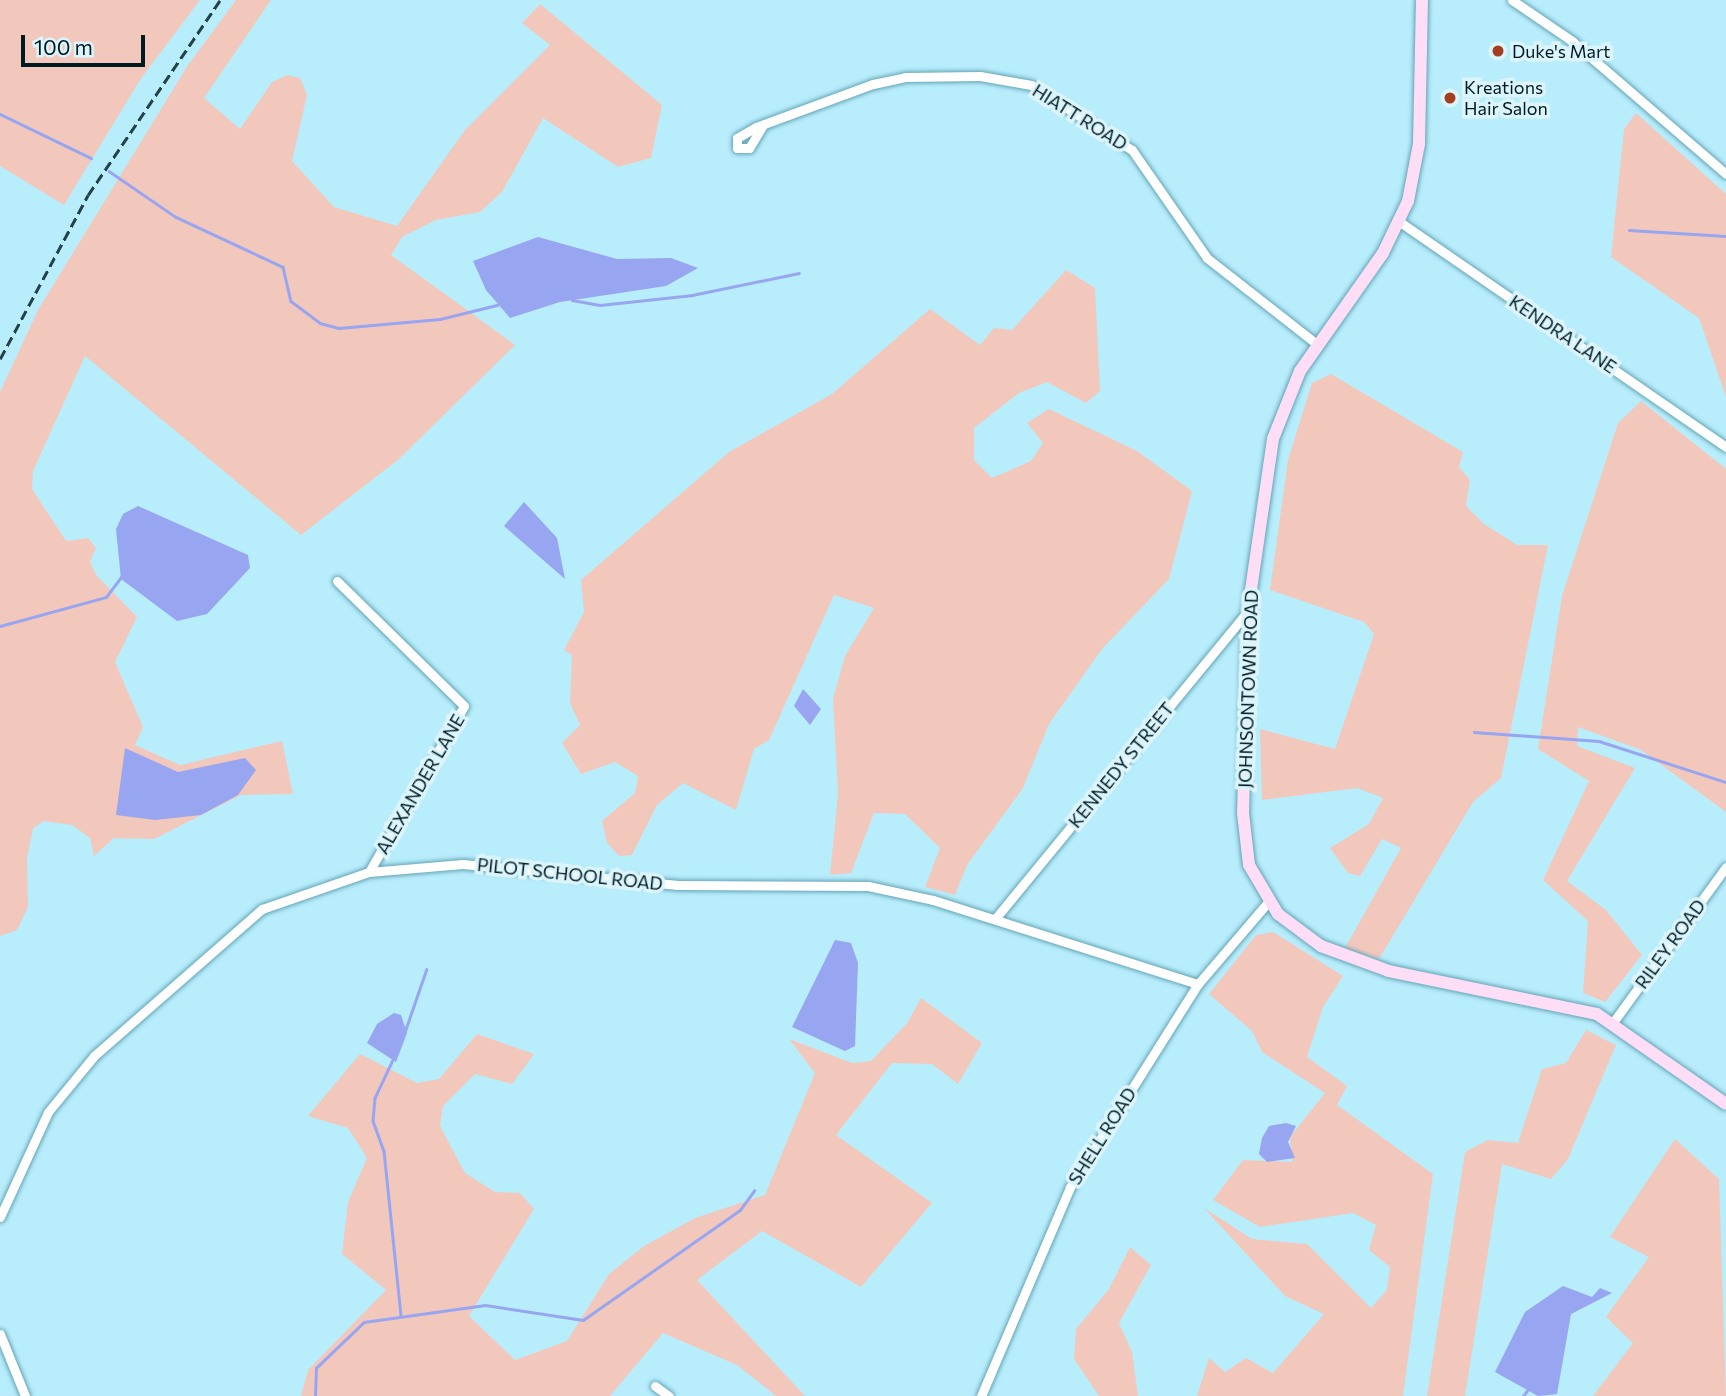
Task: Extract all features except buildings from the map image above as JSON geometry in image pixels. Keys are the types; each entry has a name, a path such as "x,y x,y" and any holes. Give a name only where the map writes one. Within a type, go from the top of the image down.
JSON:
{"street":[{"name":"JOHNSONTOWN ROAD","path":"1422,0 1419,145 1400,222 1290,387 1275,430 1248,611 1245,850 1268,902 1290,925 1353,960 1614,1021 1726,1104"},
{"path":"1512,0 1572,41 1726,174"},
{"name":"HIATT ROAD","path":"763,125 905,77 980,76 1031,85 1132,150 1206,258 1318,345"},
{"name":"KENDRA LANE","path":"1400,222 1726,447"},
{"name":"ALEXANDER LANE","path":"337,581 464,706 369,872"},
{"name":"KENNEDY STREET","path":"995,919 1248,611"},
{"name":"PILOT SCHOOL ROAD","path":"0,1217 48,1112 94,1056 262,909 369,872 463,864 678,885 855,885 995,919 1198,984"},
{"name":"RILEY ROAD","path":"1614,1021 1726,867"},
{"name":"SHELL ROAD","path":"981,1396 1070,1187 1198,984 1268,902"},
{"path":"0,1334 25,1396"},
{"path":"655,1386 668,1396"}],"shaded area":[{"path":"0,0 200,0 140,80 64,205 0,166"},
{"path":"236,0 271,0 204,98 240,129 272,82 287,75 300,78 307,95 292,161 334,207 397,226 465,130 550,45 522,23 540,4 662,105 651,158 618,167 543,118 502,192 480,212 436,220 402,237 391,255 515,345 399,459 301,535 85,356 33,471 32,489 66,541 88,538 96,548 90,562 97,576 137,617 115,662 143,727 135,745 180,765 282,741 293,794 241,795 154,839 114,838 94,856 90,838 72,825 43,821 33,829 27,858 28,907 17,930 0,936 0,392 38,310 188,65"},
{"path":"1636,113 1726,194 1726,397 1699,318 1611,257 1624,129"},
{"path":"1066,270 1095,288 1100,391 1086,403 1047,382 1019,393 974,428 974,460 992,478 1031,461 1043,443 1027,423 1049,409 1137,451 1192,491 1169,579 1102,649 1049,724 1023,788 967,865 955,895 925,887 940,848 905,814 874,813 851,873 830,875 838,794 833,699 845,656 874,608 834,595 769,740 754,749 736,810 683,783 657,805 632,855 619,856 607,843 602,821 635,793 638,776 615,762 581,774 562,743 580,725 570,703 572,655 564,650 584,612 581,580 729,452 832,394 930,309 980,345 994,328 1012,330"},
{"path":"1331,374 1463,452 1459,467 1470,480 1466,506 1484,524 1517,545 1548,545 1501,778 1473,802 1379,959 1345,948 1401,848 1382,839 1360,876 1348,873 1330,848 1369,824 1383,798 1357,788 1262,800 1260,729 1335,749 1374,634 1364,622 1270,590 1288,460 1312,383"},
{"path":"1641,401 1726,469 1726,812 1641,750 1578,727 1577,746 1635,768 1567,881 1606,910 1642,955 1605,1002 1583,993 1588,921 1543,880 1589,781 1538,749 1562,596 1618,423"},
{"path":"1273,932 1343,976 1323,1007 1307,1057 1347,1086 1337,1105 1433,1174 1403,1396 1197,1396 1209,1358 1225,1372 1246,1358 1273,1373 1324,1314 1285,1296 1204,1208 1252,1239 1307,1244 1371,1308 1387,1290 1390,1267 1369,1250 1376,1225 1353,1213 1260,1227 1213,1200 1243,1160 1292,1162 1290,1137 1325,1093 1262,1052 1252,1031 1209,994 1256,935"},
{"path":"921,998 982,1043 958,1084 932,1064 892,1063 836,1135 932,1203 861,1287 762,1231 697,1280 805,1396 776,1396 737,1365 663,1333 610,1396 301,1396 308,1370 386,1290 342,1254 348,1202 367,1158 348,1128 308,1116 360,1054 417,1083 439,1079 477,1034 534,1054 512,1084 475,1074 443,1106 440,1126 465,1173 495,1192 520,1193 534,1209 469,1316 515,1360 567,1341 609,1274 644,1246 695,1218 765,1195 815,1073 789,1039 852,1063 871,1061 908,1022"},
{"path":"1586,1030 1616,1045 1568,1159 1551,1179 1502,1164 1465,1396 1427,1396 1465,1152 1488,1140 1518,1143 1542,1069 1566,1063"},
{"path":"1675,1139 1719,1179 1726,1396 1593,1396 1633,1343 1606,1317 1649,1257 1610,1237"},
{"path":"1130,1247 1151,1265 1119,1323 1132,1352 1138,1396 1099,1396 1074,1359 1076,1329 1109,1289"}],"water":[{"path":"538,237 617,259 671,258 698,268 666,286 560,302 510,318 486,290 473,261"},
{"path":"524,502 557,538 565,579 504,526"},
{"path":"138,506 248,555 250,568 207,614 177,621 121,579 116,529 123,514"},
{"path":"803,689 821,709 810,725 794,706"},
{"path":"125,748 178,772 245,758 256,770 238,795 201,815 155,820 116,815"},
{"path":"835,940 851,943 858,963 855,1046 845,1051 792,1027"},
{"path":"394,1013 401,1015 407,1033 396,1062 367,1043 377,1024"},
{"path":"1286,1123 1296,1126 1288,1142 1295,1158 1267,1162 1259,1154 1262,1138 1269,1126"},
{"path":"1563,1286 1592,1297 1600,1288 1612,1293 1571,1314 1557,1394 1538,1396 1495,1372 1525,1312"}],"waterway":[{"path":"0,114 91,158"},
{"path":"109,171 176,217 283,267 291,301 320,323 339,328 440,319 497,305"},
{"path":"1629,230 1726,236"},
{"path":"572,300 600,305 692,295 799,273"},
{"path":"0,626 106,597 122,576"},
{"path":"1474,732 1599,741 1726,782"},
{"path":"405,1031 426,970"},
{"path":"393,1060 375,1098 373,1121 384,1151 401,1315"},
{"path":"315,1396 316,1368 364,1322 485,1305 583,1320 740,1210 754,1191"},
{"path":"1523,1396 1529,1388"}],"railway":[{"path":"0,359 88,195 220,0"}],"place":[{"name":"Duke's Mart","path":"1498,51"},
{"name":"Kreations Hair Salon","path":"1450,98"}]}
